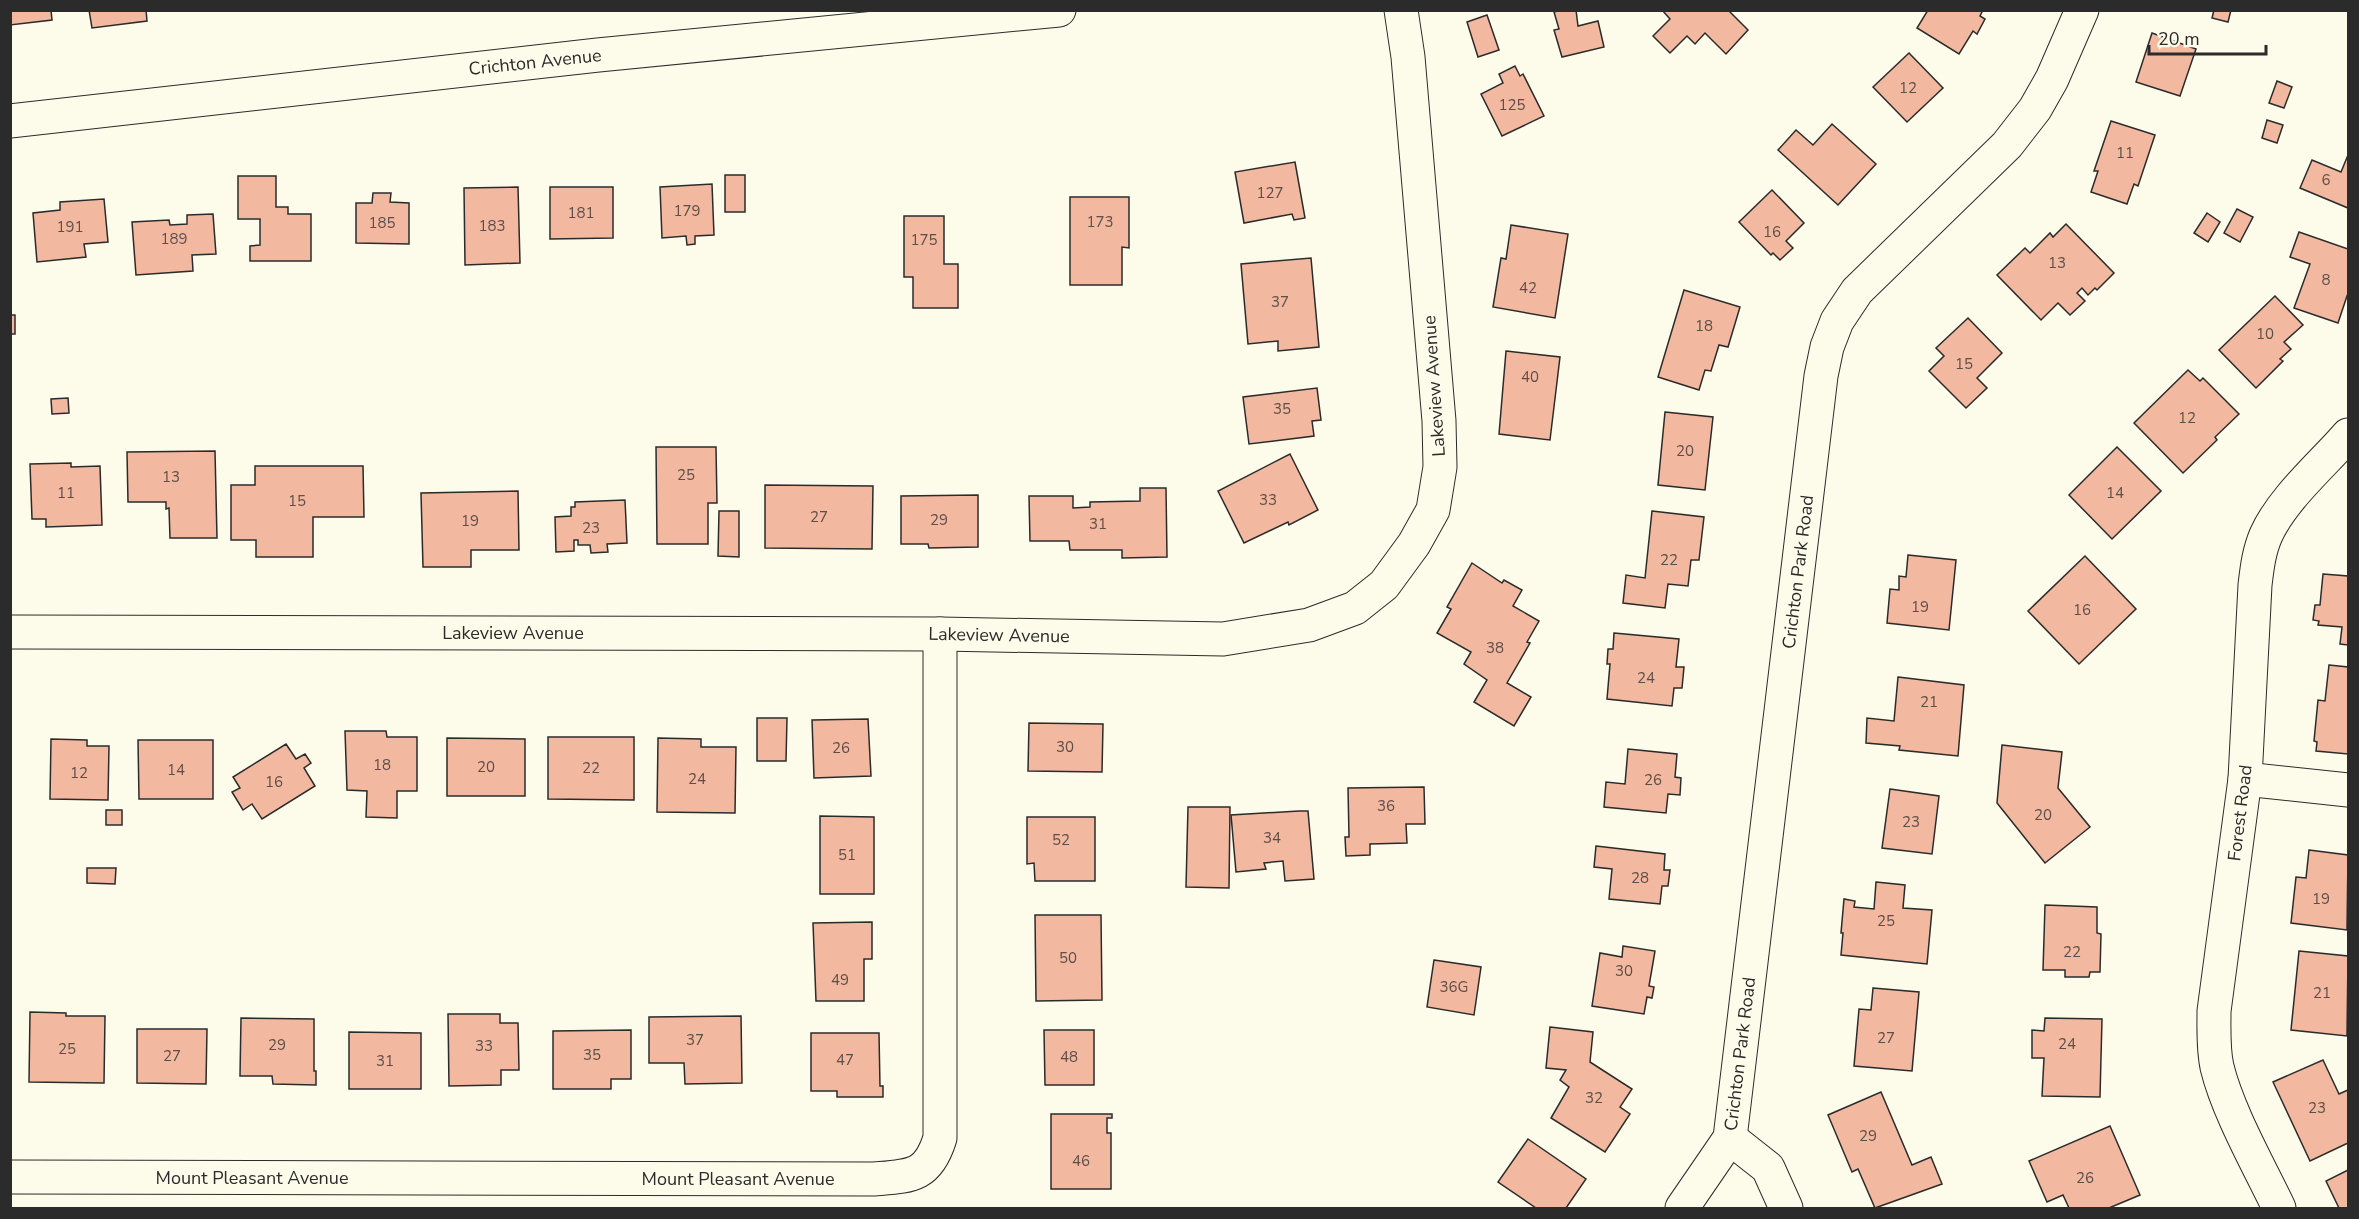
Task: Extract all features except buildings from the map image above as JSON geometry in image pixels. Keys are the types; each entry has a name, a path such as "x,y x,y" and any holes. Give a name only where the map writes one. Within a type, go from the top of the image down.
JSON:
{"street":[{"name":"Crichton Avenue","path":"10,121 587,56 1059,10"},
{"name":"Lakeview Avenue","path":"10,632 940,634 1223,639 1309,625 1355,608 1384,585 1414,544 1433,510 1440,467 1439,420 1408,57 1401,10"},
{"name":"Crichton Park Road","path":"1682,1209 1730,1138 1820,388 1827,347 1837,321 1857,291 2007,145 2035,109 2052,80 2082,10"},
{"name":"Forest Road","path":"2279,1209 2228,1099 2217,1066 2213,1039 2214,1011 2245,779 2255,585 2259,554 2277,515 2349,435"},
{"name":"Mount Pleasant Avenue","path":"10,1177 874,1179 905,1177 921,1170 934,1156 940,1138 940,634"},
{"path":"2245,779 2349,790"},
{"path":"1730,1138 1768,1168 1786,1209"}]}
